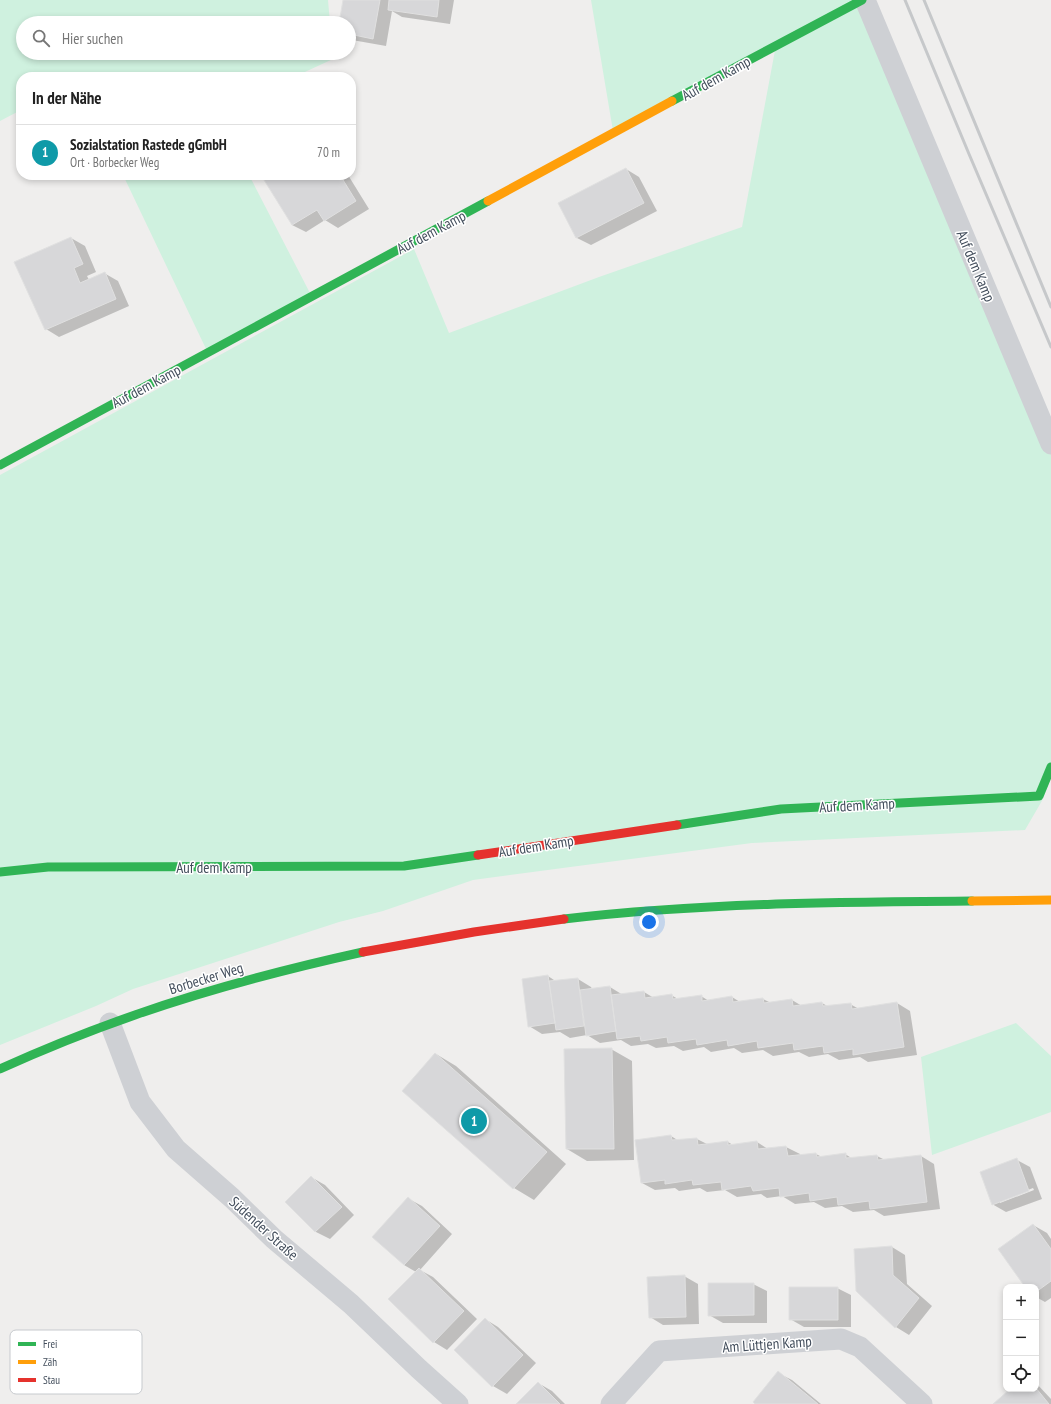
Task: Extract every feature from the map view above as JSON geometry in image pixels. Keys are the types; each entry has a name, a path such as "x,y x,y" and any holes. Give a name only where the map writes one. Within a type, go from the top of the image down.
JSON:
{"street":[{"name":"Auf dem Kamp","path":"0,465 762,52 863,0 1051,444"},
{"name":"Auf dem Kamp","path":"0,872 48,867 404,866 781,809 1039,796 1051,767"},
{"name":"Borbecker Weg","path":"0,1069 45,1048 110,1023 224,986 326,960 428,939 541,921 650,911 766,904 1051,900"},
{"name":"Südender Straße","path":"110,1023 140,1102 176,1149 232,1198 274,1239 351,1304 458,1404"},
{"name":"Am Lüttjen Kamp","path":"612,1404 659,1351 841,1339 860,1347 922,1404"}],"green space":[{"path":"0,0 328,0 329,16 16,16 16,60 331,60 305,72 16,72 16,113 0,121"},
{"path":"591,0 865,0 1051,422 1051,777 1043,799 1025,830 752,843 473,880 383,911 339,922 133,989 96,1006 0,1045 0,475 414,249 449,333 599,277 742,227 776,45 613,131"},
{"path":"125,180 252,180 312,297 208,353"},
{"path":"1016,1023 1051,1056 1051,1112 932,1155 921,1057"}],"building":[{"path":"343,0 380,0 373,39 356,35 356,16 340,16"},
{"path":"389,0 439,0 437,17 388,10"},
{"path":"626,168 644,203 576,238 558,203"},
{"path":"264,180 343,180 356,201 324,221 317,210 292,225"},
{"path":"71,237 83,264 74,268 80,283 105,272 116,299 45,330 14,262"},
{"path":"548,975 555,1023 528,1027 522,979"},
{"path":"578,978 584,1026 556,1030 549,981"},
{"path":"610,986 616,1031 586,1036 580,990"},
{"path":"644,991 645,998 672,994 673,999 702,995 702,1001 732,996 733,1002 763,998 764,1003 792,999 793,1006 822,1002 823,1006 851,1003 852,1009 897,1002 904,1047 853,1055 853,1049 824,1053 823,1046 794,1050 793,1043 758,1048 757,1041 728,1046 727,1040 697,1045 696,1039 668,1043 667,1037 641,1041 640,1036 617,1039 611,995"},
{"path":"612,1048 614,1149 566,1149 564,1049"},
{"path":"435,1053 547,1152 513,1189 402,1091"},
{"path":"671,1135 672,1140 697,1138 698,1145 728,1141 728,1145 757,1141 758,1149 786,1146 788,1156 816,1153 817,1157 846,1153 846,1158 877,1155 878,1160 921,1155 927,1202 870,1209 869,1201 838,1205 837,1197 810,1201 809,1193 780,1197 779,1188 753,1191 751,1186 722,1190 721,1182 693,1185 692,1180 665,1184 665,1180 641,1183 635,1140"},
{"path":"1017,1158 1029,1191 992,1205 980,1172"},
{"path":"311,1176 342,1207 315,1232 285,1202"},
{"path":"408,1197 440,1226 404,1265 372,1237"},
{"path":"1033,1224 1051,1249 1051,1281 1039,1290 1039,1284 1023,1284 998,1249"},
{"path":"892,1246 893,1275 919,1298 895,1328 856,1291 854,1249"},
{"path":"419,1268 464,1311 433,1343 388,1299"},
{"path":"685,1275 686,1317 649,1318 647,1277"},
{"path":"708,1283 754,1283 754,1315 708,1316"},
{"path":"789,1287 838,1287 838,1320 789,1320"},
{"path":"485,1318 523,1355 492,1387 454,1350"},
{"path":"778,1371 818,1404 755,1404 753,1402"},
{"path":"538,1382 560,1404 516,1404"},
{"path":"1007,1392 1039,1392 1049,1404 993,1404"}],"railway":[{"path":"905,0 1051,347"},
{"path":"924,0 1051,307"}],"traffic: fast":[{"path":"672,101 862,0"},
{"path":"0,465 488,201"},
{"path":"677,825 781,809 1039,796 1051,767"},
{"path":"0,872 48,867 404,866 478,855"},
{"path":"564,919 666,910 768,904 972,901"},
{"path":"0,1069 84,1034 163,1006 248,980 363,952"}],"traffic: slow":[{"path":"488,201 672,101"},
{"path":"972,901 1051,900"}],"traffic: jam":[{"path":"478,855 677,825"},
{"path":"363,952 474,932 564,919"}],"place":[{"name":"Sozialstation Rastede gGmbH","path":"474,1121"}]}
